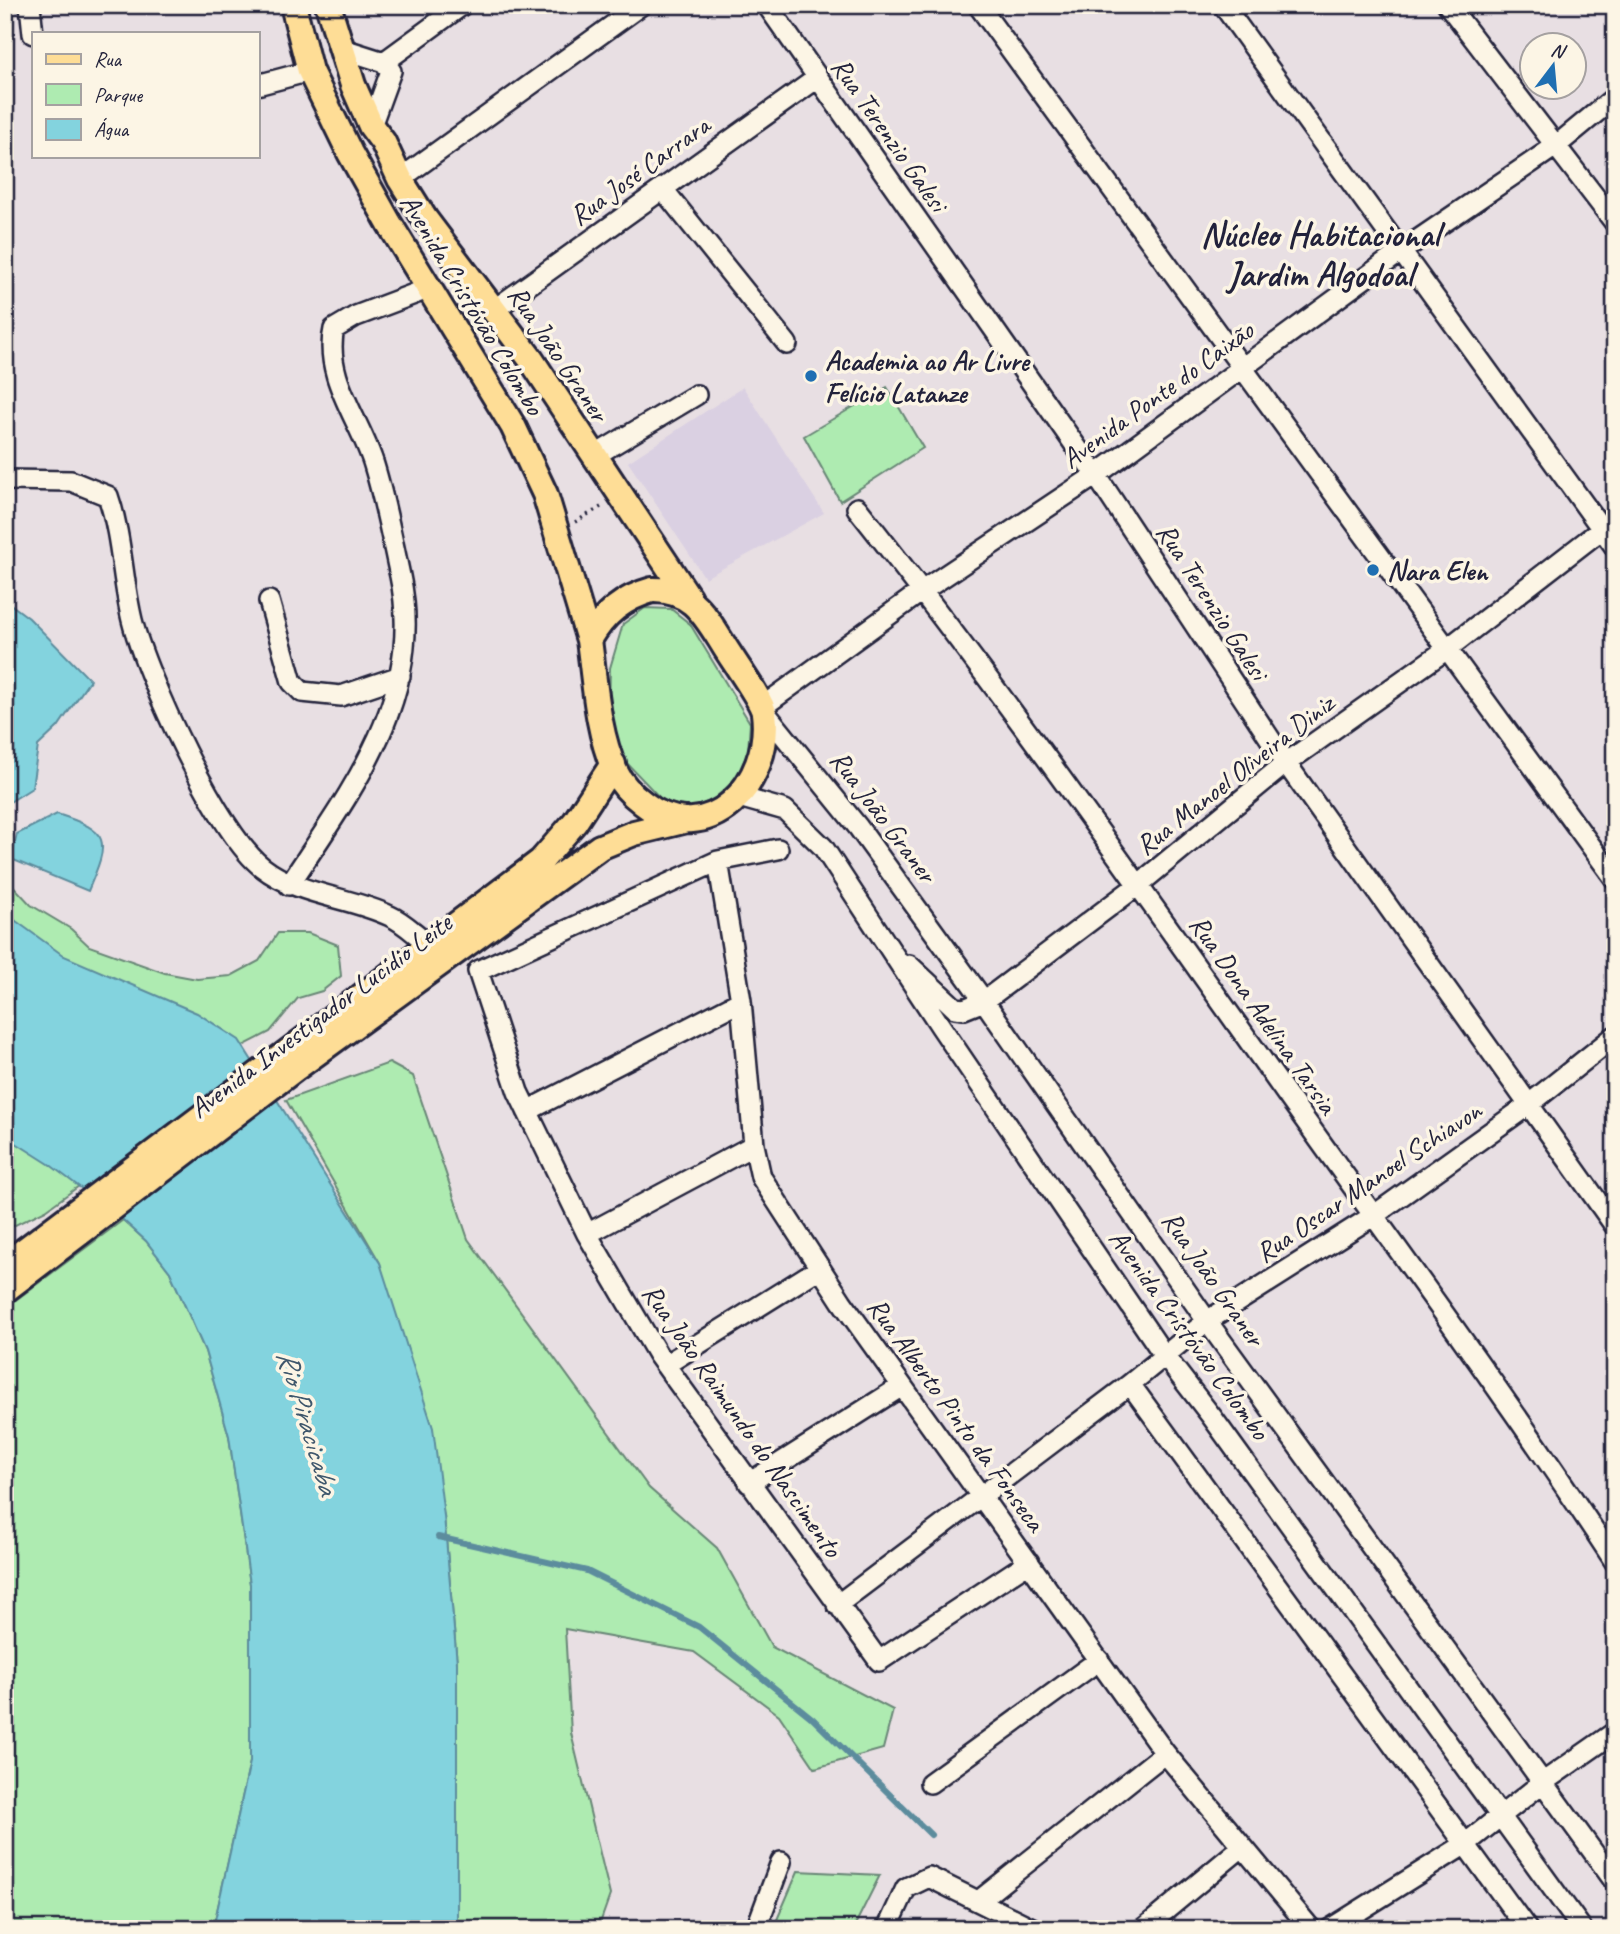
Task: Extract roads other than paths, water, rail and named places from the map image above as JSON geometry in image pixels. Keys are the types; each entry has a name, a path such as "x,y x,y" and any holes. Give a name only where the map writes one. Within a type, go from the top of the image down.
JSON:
{"main road":[{"name":"Avenida Cristóvão Colombo","path":"293,5 310,71 388,223 513,426 545,494 589,640"},
{"name":"Avenida Cristóvão Colombo","path":"328,5 340,48 371,127 383,142 400,179"},
{"name":"Rua João Graner","path":"400,179 425,219 495,309 689,598"},
{"path":"666,590 689,598 704,614 763,709 760,763 739,797 724,810 697,820 675,820 645,805 624,785 613,764 603,739 589,640 614,608 633,595 666,590"},
{"name":"Avenida Investigador Lucídio Leite","path":"5,1290 78,1223 291,1059 429,944 541,861 575,822 613,764"},
{"name":"Avenida Investigador Lucídio Leite","path":"291,1059 600,848 634,833 687,820"},
{"name":"Avenida Investigador Lucídio Leite","path":"5,1265 78,1223"}],"street":[{"path":"30,5 33,32"},
{"path":"383,62 462,5"},
{"path":"400,179 641,5"},
{"name":"Rua Terenzio Galesi","path":"767,5 816,79 1096,475 1286,763 1527,1106 1615,1226"},
{"path":"978,5 1615,879"},
{"path":"1223,5 1608,524 1615,547"},
{"path":"1448,5 1615,223"},
{"path":"340,48 383,62 391,71 371,127"},
{"path":"259,84 310,71"},
{"name":"Rua José Carrara","path":"495,309 816,79"},
{"name":"Avenida Ponte do Caixão","path":"763,709 922,591 1096,475 1403,250 1557,145 1615,97"},
{"path":"662,188 788,344"},
{"path":"289,885 375,752 400,676 404,592 374,464 338,380 331,343 334,329 356,316 430,288"},
{"path":"594,456 696,395"},
{"path":"5,480 71,481 108,496 117,521 132,620 158,696 229,828 260,865 289,885 391,916 429,944"},
{"name":"Rua Dona Adelina Tarsia","path":"857,508 922,591 1138,885 1528,1429 1615,1562"},
{"name":"Rua Manoel Oliveira Diniz","path":"888,948 955,1008 964,1009 984,1001 1138,885 1286,763 1447,649 1608,524"},
{"path":"269,601 292,682 302,692 341,696 400,676"},
{"name":"Rua João Graner","path":"763,709 858,827 984,1001 1207,1321 1615,1882"},
{"name":"Avenida Cristóvão Colombo","path":"739,797 785,810 823,847 888,948 1164,1355 1212,1416 1582,1929"},
{"path":"718,861 778,849"},
{"name":"Rua João Raimundo do Nascimento","path":"718,861 478,971 527,1111 587,1234 665,1365 879,1661 1029,1562"},
{"name":"Rua Alberto Pinto da Fonseca","path":"718,861 741,1001 754,1146 761,1177 902,1386 983,1495 1165,1753 1311,1929"},
{"path":"527,1111 741,1001"},
{"name":"Rua Oscar Manoel Schiavon","path":"838,1605 1130,1384 1207,1321 1373,1216 1527,1106 1615,1036"},
{"path":"587,1234 754,1146"},
{"path":"665,1365 820,1268"},
{"path":"1130,1384 1527,1929"},
{"path":"749,1483 902,1386"},
{"path":"930,1783 1099,1660"},
{"path":"1330,1929 1464,1845 1542,1783 1615,1732"},
{"path":"980,1900 1165,1753"},
{"path":"1143,1929 1242,1847"},
{"path":"757,1929 782,1862"},
{"path":"887,1929 906,1888 929,1877 1034,1929"}],"water":[{"path":"5,600 29,618 90,680 58,727 38,746 32,788 5,805"},
{"path":"57,814 88,826 101,840 100,860 88,891 11,859 17,834"},
{"name":"Rio Piracicaba","path":"5,913 64,956 197,1013 239,1040 380,1263 433,1428 444,1516 457,1663 457,1929 213,1929 250,1762 250,1584 229,1436 205,1351 170,1272 146,1241 123,1220 49,1164 5,1136"}],"waterway":[{"path":"438,1537 587,1571 699,1627 812,1718 931,1835"}],"place":[{"name":"Academia ao Ar Livre Felício Latanze","path":"811,376"},
{"name":"Nara Elen","path":"1373,570"}],"district":[{"name":"Núcleo Habitacional Jardim Algodoal","path":"1320,254"}]}
